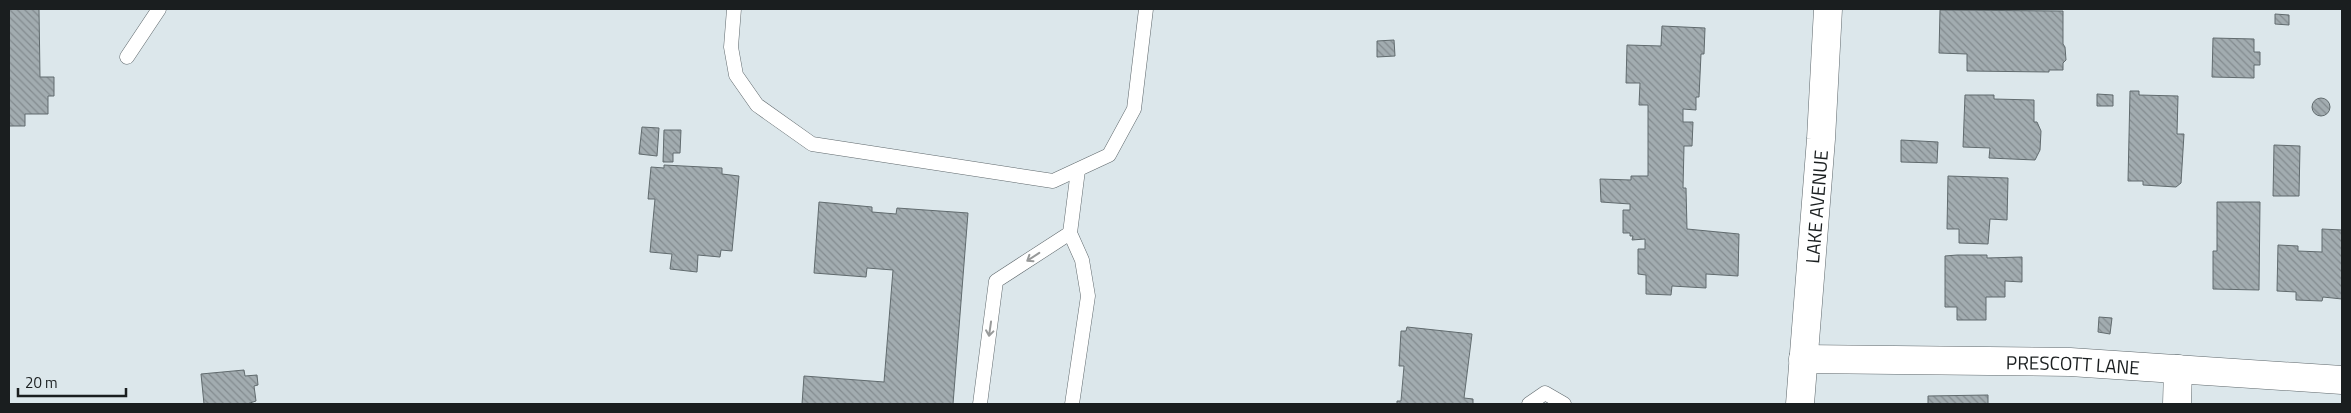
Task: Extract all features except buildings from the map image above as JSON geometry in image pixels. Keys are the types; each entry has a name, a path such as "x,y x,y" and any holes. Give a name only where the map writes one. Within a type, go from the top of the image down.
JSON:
{"street":[{"name":"LAKE AVENUE","path":"1800,404 1821,139 1828,9"},
{"name":"PRESCOTT LANE","path":"1803,358 2070,362 2342,380"},
{"path":"2177,404 2178,369"}],"lane":[{"path":"128,57 159,9"},
{"path":"734,9 731,47 736,75 757,105 812,144 1053,182 1109,155 1134,109 1146,9"},
{"path":"1072,404 1088,296 1082,260 1070,233 1078,170"},
{"path":"980,404 996,281 1070,233"},
{"path":"1529,404 1545,392 1564,404"}]}
